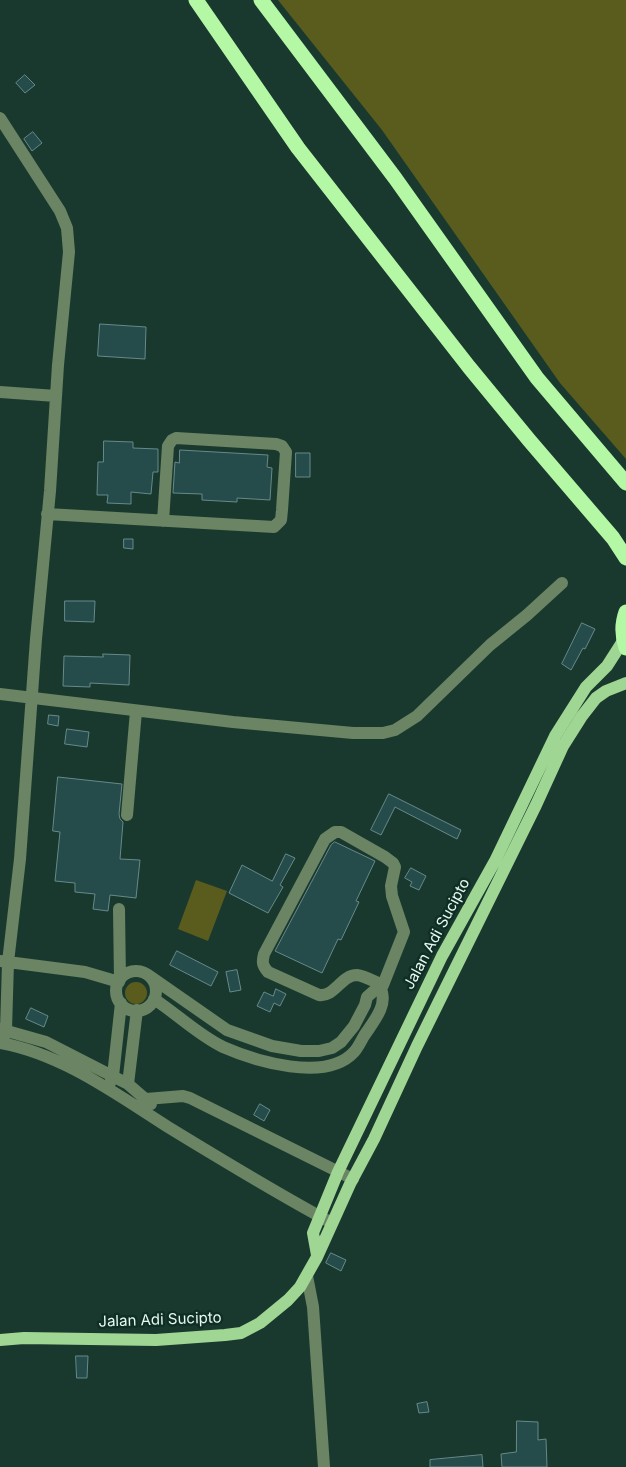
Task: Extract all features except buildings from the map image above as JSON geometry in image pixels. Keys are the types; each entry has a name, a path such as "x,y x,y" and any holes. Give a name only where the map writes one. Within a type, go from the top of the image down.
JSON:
{"highway":[{"path":"196,0 298,148 475,374 613,538 626,558"},
{"path":"261,0 395,178 475,288 537,378 626,483"},
{"path":"625,645 623,620 626,612"}],"main road":[{"name":"Jalan Adi Sucipto","path":"326,1220 338,1172 442,956 495,861 555,736 586,687 625,645"},
{"name":"Jalan Adi Sucipto","path":"0,1340 24,1338 156,1340 241,1333 260,1323 288,1300 300,1287 317,1257 314,1233 326,1220 353,1179 374,1139 416,1046 536,805 563,746 596,698 606,691 626,683"}],"street":[{"path":"0,118 4,129 60,211 67,228 69,242 20,859 4,961 3,1030 1,1043 33,1050 111,1082 128,1084 163,1115 169,1127"},
{"path":"0,392 56,396"},
{"path":"47,514 163,522 274,527 281,520 286,452 282,446 276,444 204,439 176,438 172,440 168,446 163,522"},
{"path":"0,694 233,722 354,733 383,733 395,730 417,716 490,645 562,583"},
{"path":"127,815 136,710"},
{"path":"154,999 222,1046 268,1063 292,1067 330,1066 344,1060 353,1052 384,1000 382,987 404,932 392,896 391,886 395,867 393,863 340,832 336,832 324,838 264,954 263,967 268,972 319,995 326,995 348,977 354,975 382,987"},
{"path":"111,1082 121,1003 117,989 119,981 119,909"},
{"path":"4,961 85,972 119,981"},
{"path":"119,981 126,974 133,971 141,971 227,1030 272,1046 302,1051 319,1051 332,1048 346,1036 358,1019 366,1004 367,997 382,987"},
{"path":"121,1003 128,1008 137,1010 144,1009 150,1005 156,990 154,982 148,975"},
{"path":"128,1084 137,1010"},
{"path":"194,1028 206,1016"},
{"path":"3,1030 46,1042 111,1082 169,1127 326,1220"},
{"path":"146,1099 183,1096 190,1098 353,1179"},
{"path":"307,1276 313,1307 324,1467"}],"shaded area":[{"path":"278,0 626,0 626,459 560,383 382,130"},
{"path":"196,880 227,891 208,941 178,929"},
{"path":"136,982 144,985 147,993 144,1001 136,1004 128,1001 125,993 128,985"}]}
